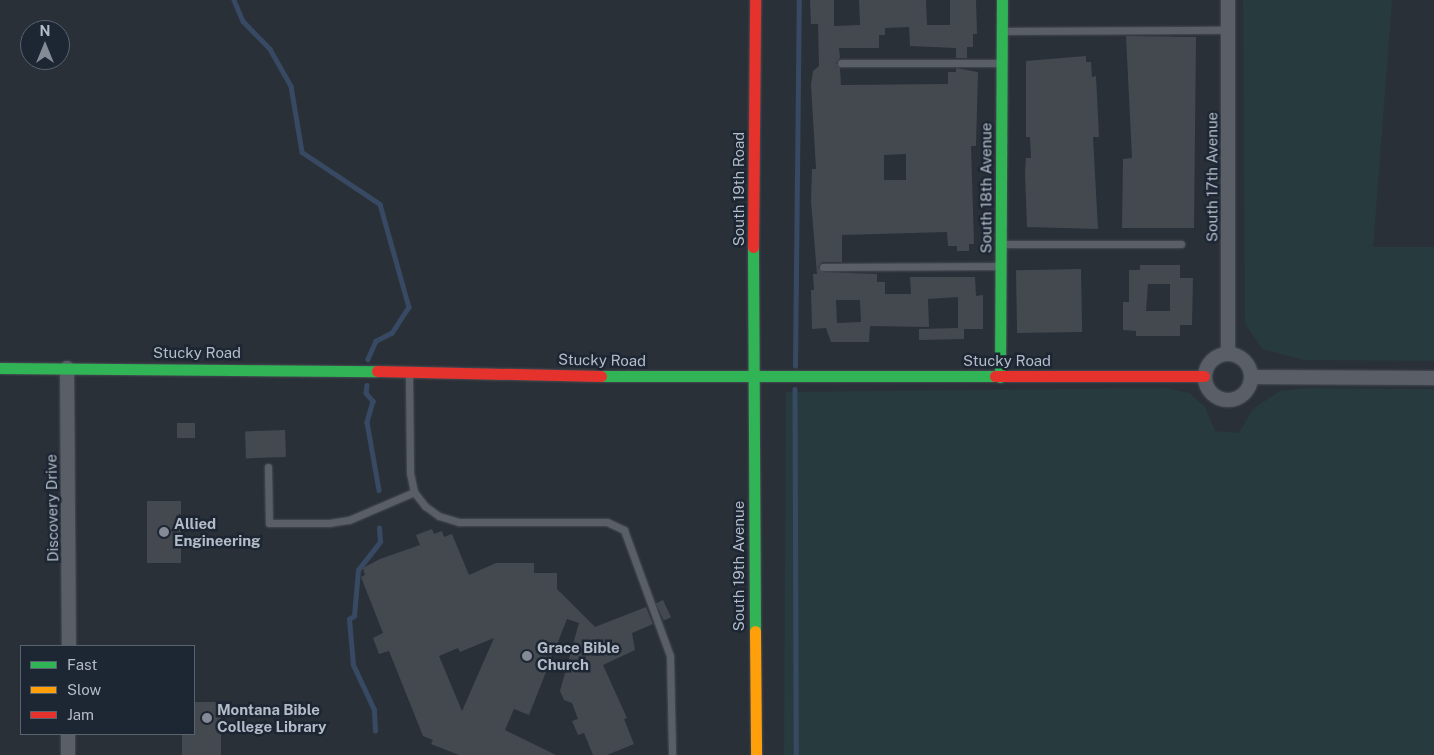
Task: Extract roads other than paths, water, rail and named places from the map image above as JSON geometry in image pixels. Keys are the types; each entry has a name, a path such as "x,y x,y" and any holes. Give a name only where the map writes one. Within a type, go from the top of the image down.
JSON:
{"street":[{"name":"South 19th Road","path":"752,378 755,0"},
{"name":"South 18th Avenue","path":"1000,377 1002,0"},
{"name":"South 17th Avenue","path":"1228,0 1228,353"},
{"path":"1228,353 1244,360 1252,377 1245,393 1231,401 1215,397 1205,384 1204,376 1210,362 1228,353"},
{"name":"Stucky Road","path":"0,368 409,371 752,378 1204,376"},
{"name":"Discovery Drive","path":"67,368 69,645"},
{"path":"1252,377 1434,378"},
{"name":"South 19th Avenue","path":"752,378 756,755"},
{"path":"68,735 68,755"}],"lane":[{"path":"1002,31 1228,30"},
{"path":"841,63 1001,63"},
{"path":"1001,244 1181,244"},
{"path":"823,267 1000,266"},
{"path":"409,371 410,473 414,492 425,506 439,516 459,522 607,522 624,530 670,656 672,755"},
{"path":"268,466 269,523 329,523 350,520 414,492"}],"waterway":[{"path":"234,0 243,21 270,49 291,86 302,152 380,204 409,307 392,333 376,341 368,359"},
{"path":"795,366 799,0"},
{"path":"367,385 366,393 373,401 367,422 379,490"},
{"path":"795,389 796,755"},
{"path":"375,731 374,710 353,665 349,619 354,616 358,570 380,542 379,528"}],"place":[{"name":"Allied Engineering","path":"164,532"},
{"name":"Grace Bible Church","path":"527,656"},
{"name":"Montana Bible College Library","path":"207,718"}]}
